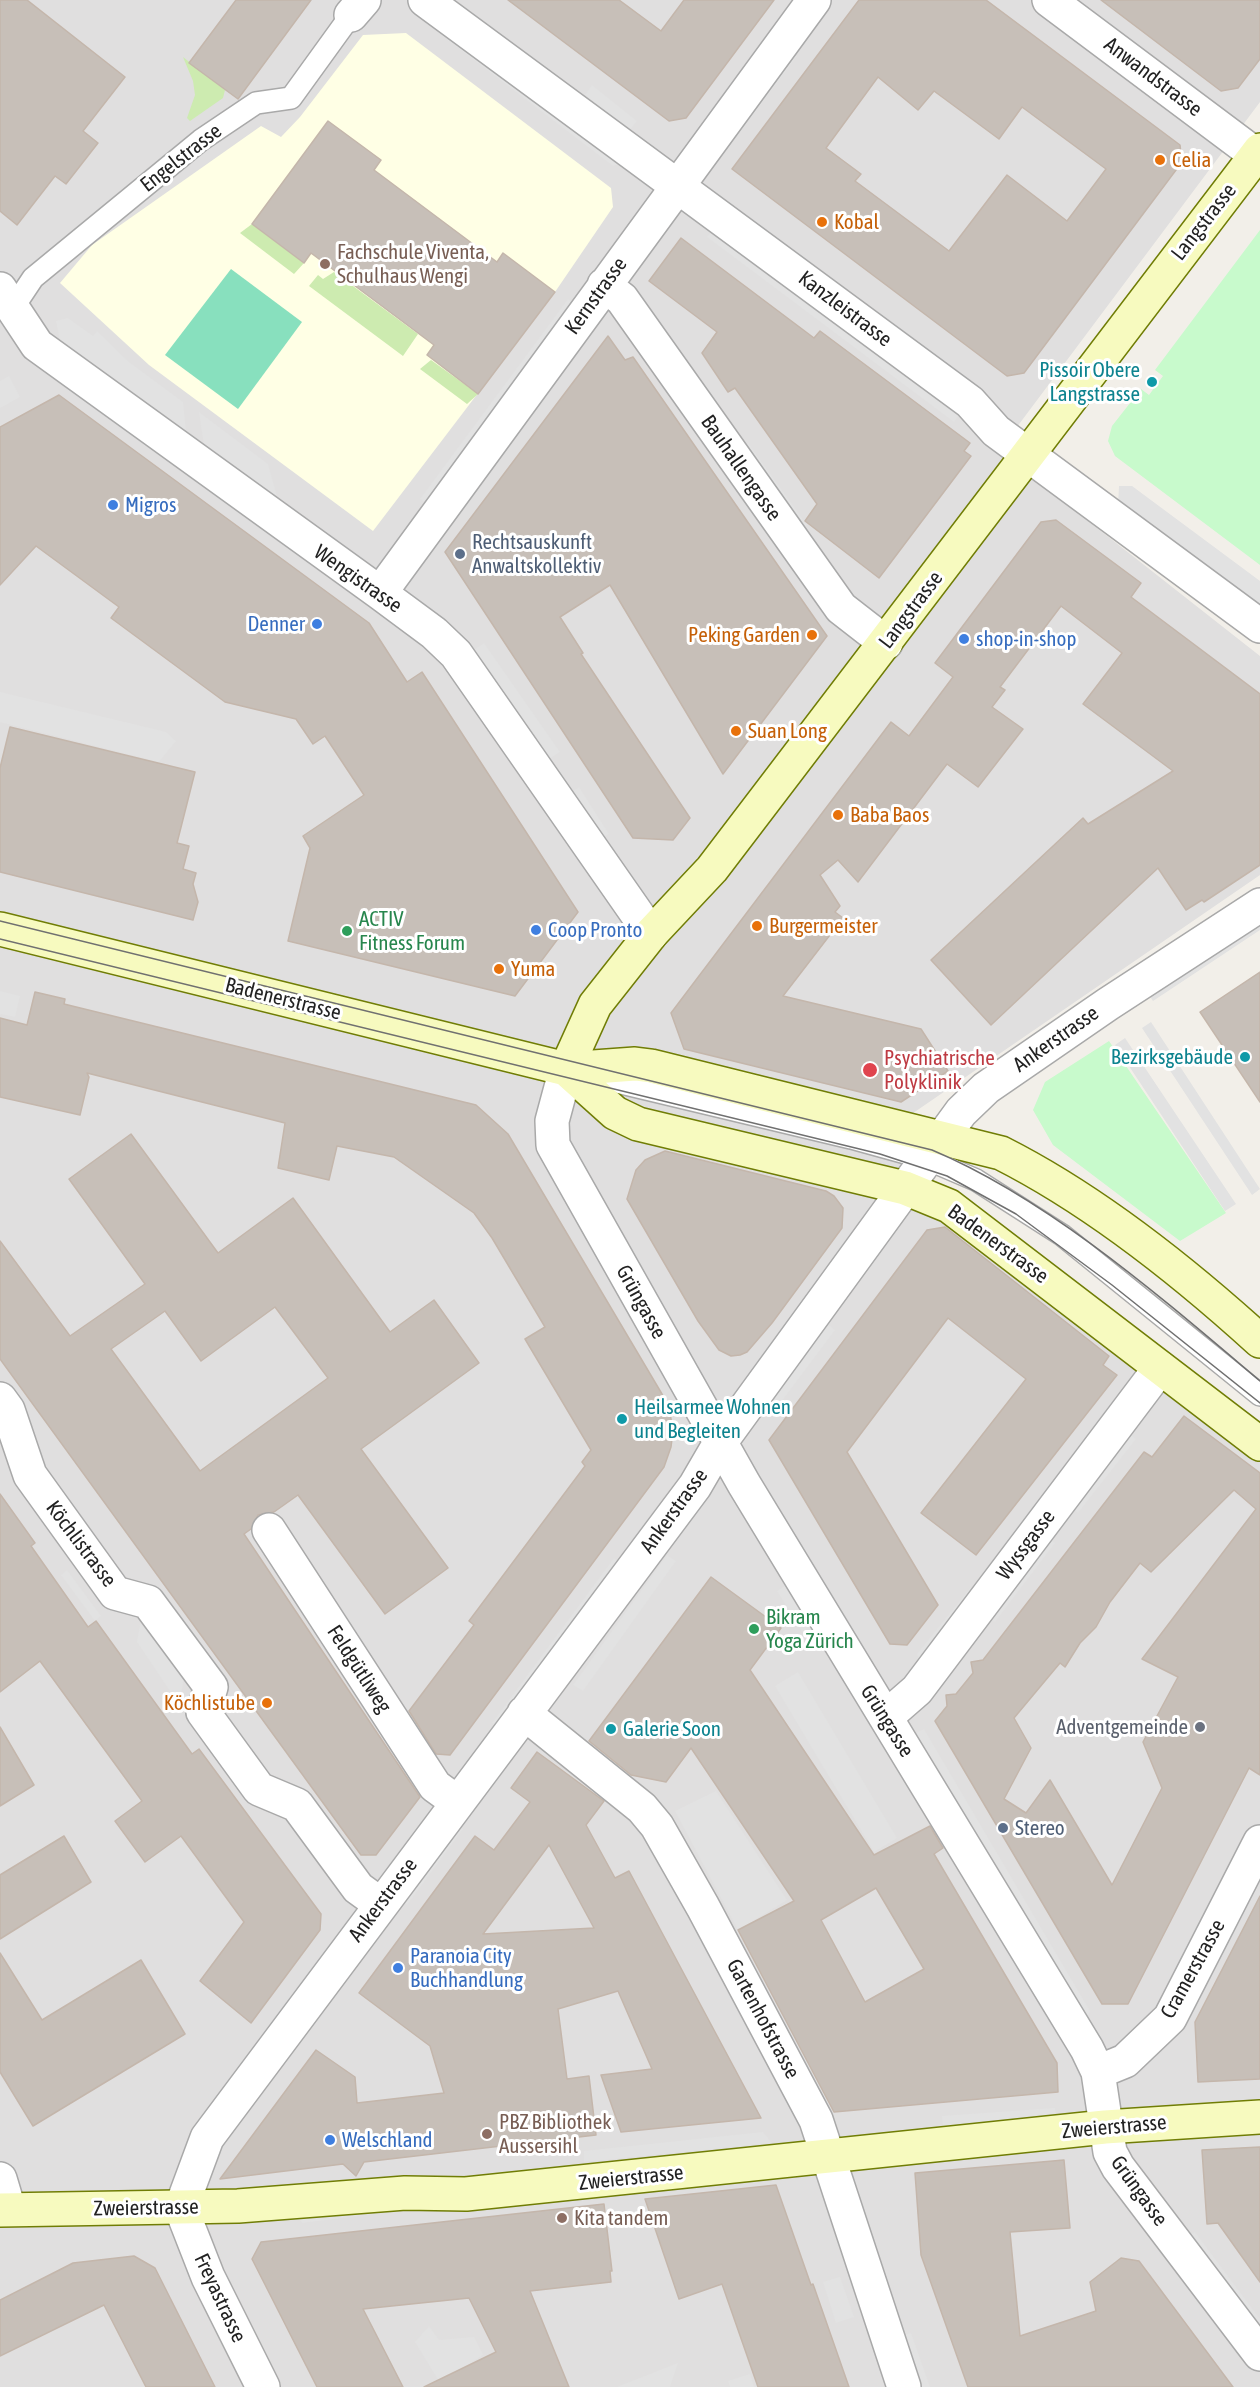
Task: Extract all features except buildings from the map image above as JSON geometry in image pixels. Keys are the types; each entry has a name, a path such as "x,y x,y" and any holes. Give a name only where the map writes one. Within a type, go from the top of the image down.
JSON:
{"street":[{"name":"Kanzleistrasse","path":"425,0 970,402 996,431 1260,626"},
{"name":"Kernstrasse","path":"380,593 814,0"},
{"name":"Anwandstrasse","path":"1048,0 1258,153"},
{"name":"Langstrasse","path":"566,1069 595,1005 651,934 712,869 886,643 1130,317 1258,153"},
{"name":"Bauhallengasse","path":"604,285 622,299 841,608 886,643"},
{"name":"Wengistrasse","path":"4,308 37,345 54,359 380,593 434,633 456,654 651,934"},
{"name":"Ankerstrasse","path":"181,2208 207,2138 695,1486 720,1443 961,1112 986,1088 1108,1004 1260,905"},
{"name":"Badenerstrasse","path":"0,929 566,1069 635,1064 651,1066 935,1148 1001,1153 1032,1168 1106,1215 1260,1341"},
{"name":"Badenerstrasse","path":"566,1069 615,1113 638,1124 905,1188 949,1206 1260,1444"},
{"name":"Grüngasse","path":"566,1069 552,1121 553,1145 720,1443 856,1672 886,1717 1088,2049 1098,2072 1110,2152 1118,2167 1260,2354"},
{"name":"Wyssgasse","path":"886,1717 917,1690 1160,1368"},
{"name":"Köchlistrasse","path":"0,1399 8,1410 30,1475 115,1593 148,1602 169,1630 211,1688 202,1712 259,1789 297,1805 358,1888 380,1904"},
{"name":"Feldgütliweg","path":"269,1530 435,1786 457,1802"},
{"name":"Gartenhofstrasse","path":"524,1713 642,1808 657,1826 703,1907 816,2120 904,2387"},
{"name":"Cramerstrasse","path":"1098,2072 1125,2061 1170,2018 1260,1842"},
{"name":"Zweierstrasse","path":"3,2199 181,2208 238,2206 405,2193 466,2194 828,2158 1106,2127 1260,2117"},
{"name":"Freyastrasse","path":"181,2208 208,2277 263,2387"}],"lane":[{"name":"Engelstrasse","path":"4,308 33,278 201,140 256,104 291,98 358,8"},
{"name":"Badenerstrasse","path":"935,1148 976,1180 1062,1235 1260,1395"}],"shaded area":[{"path":"0,0 1260,0 1260,102 999,451 1260,656 1260,875 903,1120 903,1193 1260,1456 1260,2387 0,2387"},
{"path":"429,12 626,162 613,166 423,21"},
{"name":"Fachschule Viventa, Schulhaus Wengi","path":"406,33 611,188 613,207 555,292 373,531 149,365 60,283 92,245 261,126 281,137 300,117 363,35"},
{"path":"788,50 797,56 738,135 729,129"},
{"path":"592,85 637,121 629,131 585,95"},
{"path":"715,228 961,412 954,422 707,237"},
{"path":"568,299 577,306 430,506 420,499"},
{"path":"68,318 93,336 97,331 129,362 183,402 187,442 61,345 56,321"},
{"path":"9,376 20,397 0,408 0,381"},
{"path":"199,412 268,464 279,504 205,452"},
{"path":"748,443 807,525 799,533 740,449"},
{"path":"1119,486 1132,486 1260,581 1260,612 1118,506"},
{"path":"484,643 560,752 546,761 471,652"},
{"path":"0,692 166,732 176,741 159,762 0,722"},
{"path":"579,787 609,834 599,840 569,794"},
{"path":"1260,918 1260,930 1153,1001 1147,992"},
{"path":"0,991 20,996 15,1017 0,1014"},
{"path":"1151,1022 1260,1189 1252,1195 1142,1028"},
{"path":"1125,1038 1236,1204 1225,1211 1115,1045"},
{"path":"826,1323 835,1330 781,1402 769,1401"},
{"path":"1128,1433 1136,1439 1078,1513 1071,1507"},
{"path":"1047,1537 1055,1543 995,1622 987,1615"},
{"path":"667,1555 676,1561 583,1691 573,1685"},
{"path":"614,1558 623,1565 501,1729 492,1723"},
{"path":"67,1570 101,1616 95,1621 61,1575"},
{"path":"788,1584 822,1639 811,1646 777,1591"},
{"path":"970,1588 977,1593 922,1664 917,1654"},
{"path":"141,1619 185,1669 181,1696 170,1691 137,1642"},
{"path":"798,1672 897,1838 874,1852 775,1686"},
{"path":"924,1729 1090,2011 1084,2023 914,1734"},
{"path":"716,1791 787,1900 738,1930 675,1811"},
{"path":"455,1823 463,1829 407,1905 399,1899"},
{"path":"1055,2108 1056,2118 943,2126 942,2116"},
{"path":"763,2132 772,2143 584,2162 584,2151"},
{"path":"400,2199 401,2211 302,2223 294,2212"},
{"path":"1195,2232 1260,2319 1260,2338 1185,2238"},
{"path":"840,2277 854,2317 836,2323 823,2282"},
{"path":"429,2326 439,2340 474,2337 483,2355 440,2383 415,2342"},
{"path":"911,2333 930,2387 918,2387 900,2336"},
{"path":"678,2363 670,2387 617,2387"},
{"path":"750,2374 754,2387 730,2387 728,2381"}],"green space":[{"path":"183,57 225,90 223,98 190,121 187,118 195,95 193,81"},
{"path":"252,224 304,263 294,274 240,233"},
{"path":"1260,230 1260,565 1115,456 1108,441 1112,426 1141,389 1149,395 1163,376 1155,370"},
{"path":"231,269 302,322 238,409 165,355"},
{"path":"334,272 418,334 403,356 309,286 318,275 323,279"},
{"path":"431,360 478,394 467,404 420,369"},
{"path":"1109,1041 1226,1213 1180,1241 1053,1145 1033,1110 1045,1082"}],"tram line":[{"path":"0,921 932,1150 1019,1195 1062,1223 1104,1253 1260,1381"},
{"path":"0,939 880,1154 947,1176 1016,1214 1112,1285 1260,1403"}],"place":[{"name":"Celia","path":"1160,160"},
{"name":"Kobal","path":"822,222"},
{"name":"Fachschule Viventa, Schulhaus Wengi","path":"325,264"},
{"name":"Pissoir Obere Langstrasse","path":"1152,382"},
{"name":"Migros","path":"113,505"},
{"name":"Rechtsauskunft Anwaltskollektiv","path":"460,554"},
{"name":"Denner","path":"317,624"},
{"name":"Peking Garden","path":"812,635"},
{"name":"shop-in-shop","path":"964,639"},
{"name":"Suan Long","path":"736,731"},
{"name":"Baba Baos","path":"838,815"},
{"name":"Burgermeister","path":"757,926"},
{"name":"Coop Pronto","path":"536,930"},
{"name":"ACTIV Fitness Forum","path":"347,931"},
{"name":"Yuma","path":"499,969"},
{"name":"Bezirksgebäude","path":"1245,1057"},
{"name":"Psychiatrische Polyklinik","path":"870,1070"},
{"name":"Heilsarmee Wohnen und Begleiten","path":"622,1419"},
{"name":"Bikram Yoga Zürich","path":"754,1629"},
{"name":"Köchlistube","path":"267,1703"},
{"name":"Adventgemeinde","path":"1200,1727"},
{"name":"Galerie Soon","path":"611,1729"},
{"name":"Stereo","path":"1003,1828"},
{"name":"Paranoia City Buchhandlung","path":"398,1968"},
{"name":"PBZ Bibliothek Aussersihl","path":"487,2134"},
{"name":"Welschland","path":"330,2140"},
{"name":"Kita tandem","path":"562,2218"}]}
